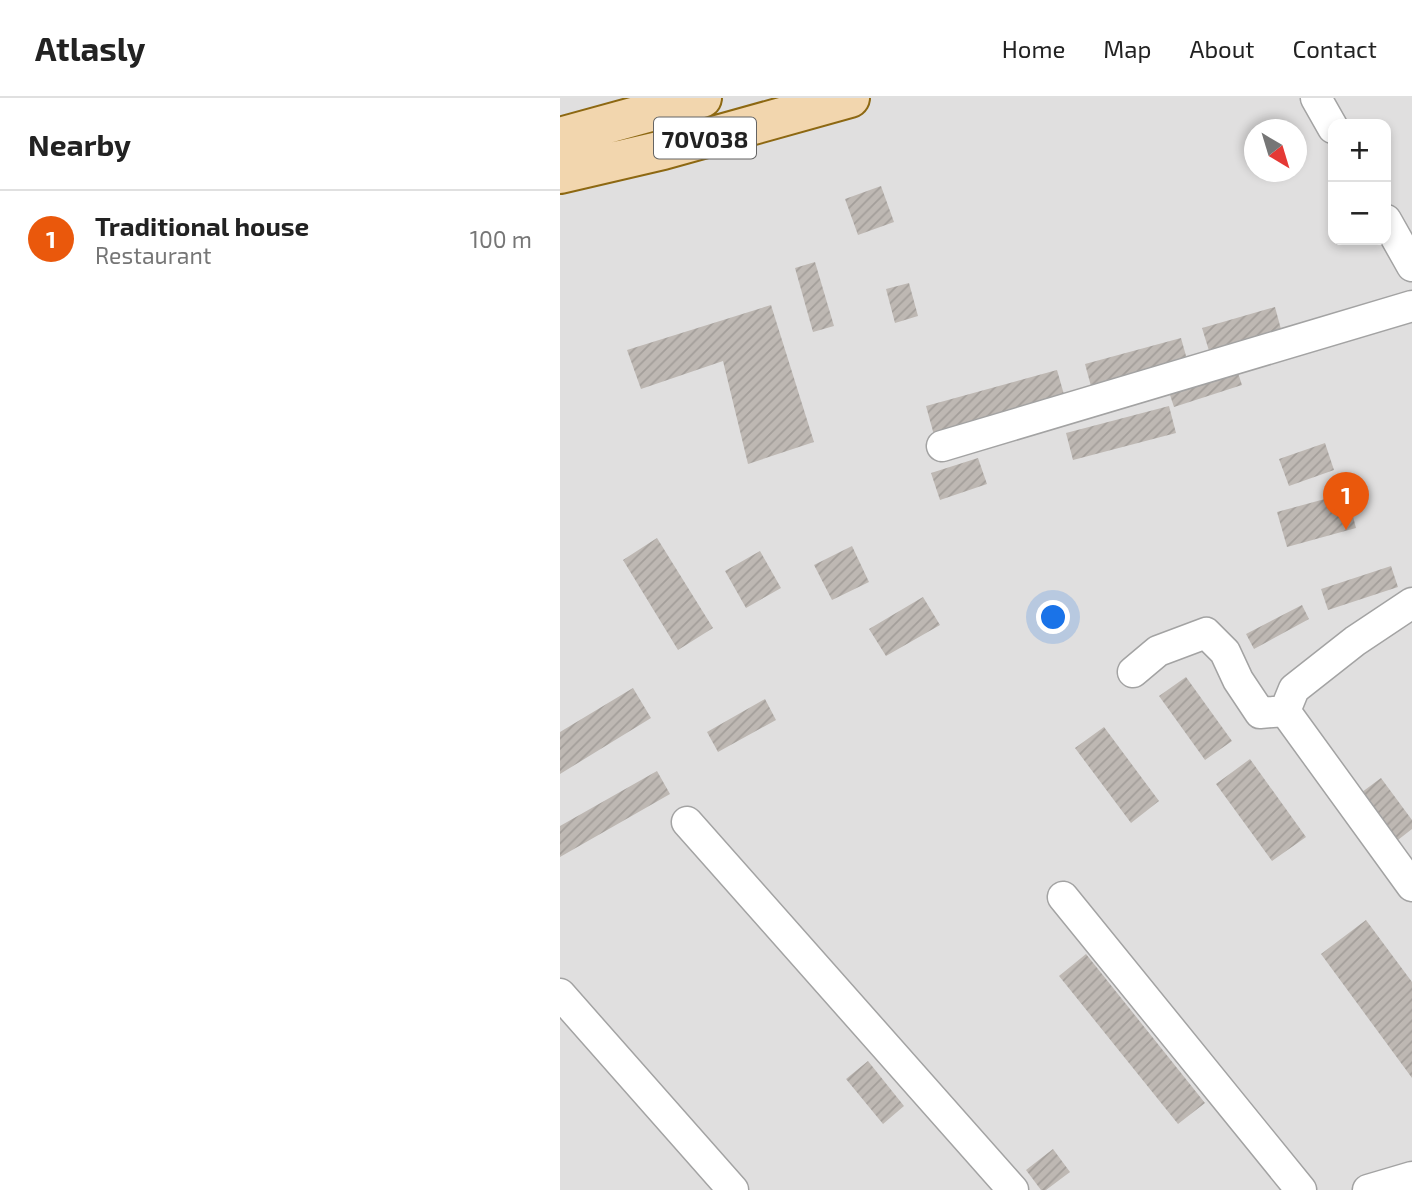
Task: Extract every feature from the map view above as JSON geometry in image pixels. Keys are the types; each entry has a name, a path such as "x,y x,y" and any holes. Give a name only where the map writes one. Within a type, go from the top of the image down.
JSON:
{"main road":[{"name":"70V038","path":"560,137 702,98"},
{"name":"70V038","path":"560,174 663,150 850,98"},
{"path":"654,111 663,150"}],"street":[{"path":"1316,98 1328,119"},
{"path":"1391,229 1412,266"},
{"path":"942,446 1412,306"},
{"path":"1285,711 1294,689 1355,641 1412,603"},
{"path":"1133,672 1158,652 1206,633 1224,652 1238,680 1260,713 1285,711"},
{"path":"1285,711 1412,886"},
{"path":"687,822 1013,1190"},
{"path":"1063,897 1301,1190"},
{"path":"560,994 733,1190"},
{"path":"1368,1190 1405,1183"}],"shaded area":[{"path":"560,98 1412,98 1412,1190 560,1190"}],"building":[{"path":"881,186 894,222 858,235 845,199"},
{"path":"815,262 834,326 813,332 795,268"},
{"path":"909,283 918,316 895,323 886,289"},
{"path":"771,305 814,442 748,464 723,361 641,389 627,350"},
{"path":"1275,307 1282,333 1210,354 1202,328"},
{"path":"1181,338 1188,363 1092,390 1085,364"},
{"path":"1057,370 1065,398 934,435 926,406"},
{"path":"1237,370 1242,385 1174,407 1169,392"},
{"path":"1169,406 1176,433 1073,460 1066,433"},
{"path":"1325,443 1334,470 1289,486 1279,459"},
{"path":"978,458 987,484 940,500 931,473"},
{"path":"1347,493 1356,528 1287,547 1277,512"},
{"path":"657,538 713,628 678,650 623,560"},
{"path":"852,546 869,582 832,600 814,565"},
{"path":"760,551 781,588 746,608 725,571"},
{"path":"1391,566 1398,587 1328,610 1321,589"},
{"path":"923,597 940,625 886,656 869,629"},
{"path":"1302,605 1309,619 1254,649 1246,634"},
{"path":"1186,677 1232,741 1205,760 1159,696"},
{"path":"633,688 651,718 560,774 560,732"},
{"path":"765,699 776,720 718,752 707,732"},
{"path":"1104,727 1159,801 1131,823 1075,748"},
{"path":"1250,759 1306,837 1272,861 1216,784"},
{"path":"657,771 670,794 560,857 560,826"},
{"path":"1381,778 1412,820 1412,829 1394,843 1358,795"},
{"path":"1366,920 1412,982 1412,1078 1321,954"},
{"path":"1086,954 1205,1103 1178,1124 1059,976"},
{"path":"868,1061 904,1106 883,1124 846,1079"},
{"path":"1053,1149 1070,1172 1046,1190 1041,1190 1026,1170"}],"place":[{"name":"Traditional house","path":"1346,530"}]}
